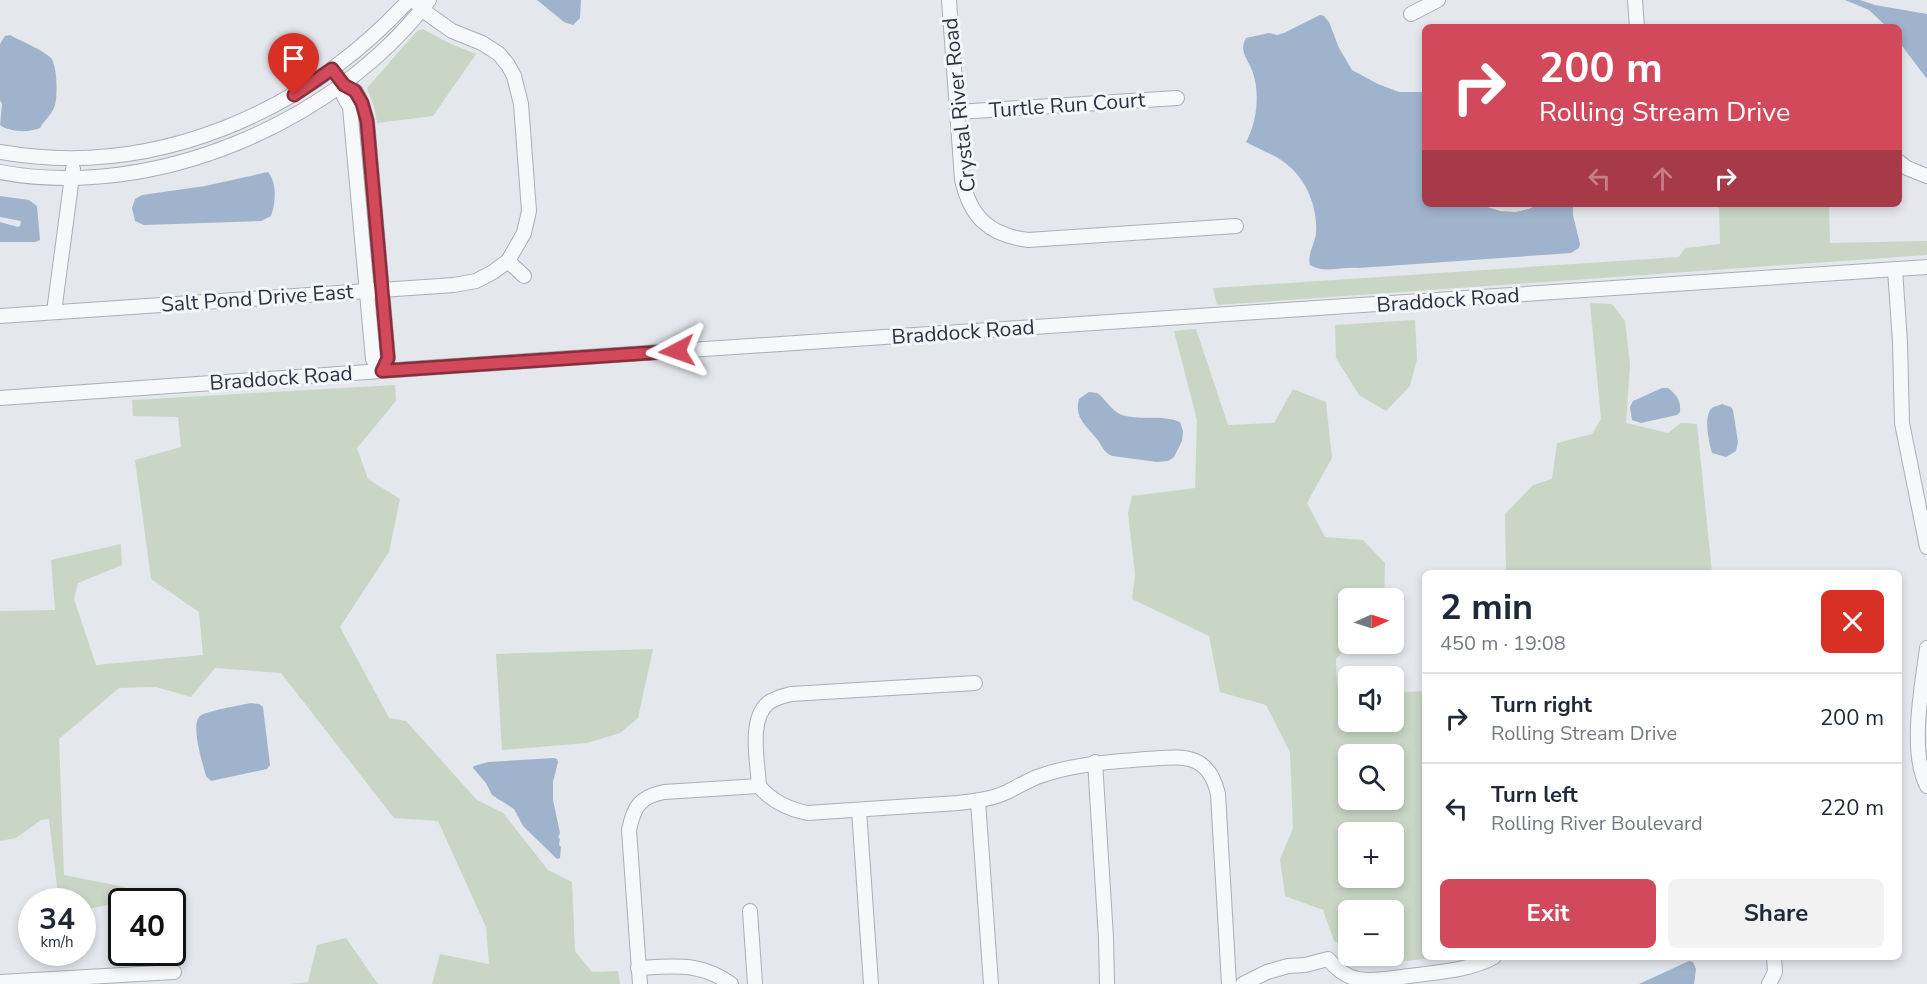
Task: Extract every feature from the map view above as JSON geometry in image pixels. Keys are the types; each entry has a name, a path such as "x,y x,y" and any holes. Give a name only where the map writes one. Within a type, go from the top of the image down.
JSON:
{"street":[{"name":"Crystal River Road","path":"949,0 962,179 965,196 977,217 998,232 1012,238 1028,240 1236,226"},
{"path":"1411,14 1438,0"},
{"path":"1635,0 1637,24"},
{"path":"0,152 21,156 74,158 117,155 189,141 225,129 294,95 332,69 418,2"},
{"path":"0,172 32,176 106,175 176,164 224,149 267,131 344,85 376,58 418,2"},
{"path":"418,2 452,31 482,43 499,54 508,64 518,87 529,211 524,234 508,261 524,276"},
{"path":"332,69 344,85 355,91 362,103 367,121 388,358 382,371 373,359 350,107 344,97 344,85"},
{"name":"Turtle Run Court","path":"957,112 1177,98"},
{"path":"54,312 74,158"},
{"path":"1902,164 1927,176"},
{"name":"Salt Pond Drive East","path":"0,316 454,285 476,281 508,261"},
{"name":"Braddock Road","path":"0,398 1927,267"},
{"path":"1895,270 1902,423 1921,484 1927,547"},
{"path":"1927,648 1924,688 1918,720 1921,772 1927,786"},
{"path":"975,683 791,694 765,699 756,730 759,786 767,796 790,810 807,813 859,810 978,801 1005,793 1036,778 1095,762 1178,757 1195,759 1212,768 1218,794 1229,984"},
{"path":"1095,762 1107,984"},
{"path":"640,984 629,830 636,798 664,792 759,786"},
{"path":"978,801 991,984"},
{"path":"859,810 871,984"},
{"path":"750,911 755,984"},
{"path":"1243,984 1268,972 1288,966 1305,965 1328,959 1340,973 1358,979 1379,980 1462,963 1484,963 1489,960"},
{"path":"1769,984 1775,972 1774,960"},
{"path":"639,968 680,966 703,969 731,984"},
{"path":"0,982 174,972"}],"green space":[{"path":"423,29 476,54 433,116 377,123 367,88 417,31"},
{"path":"1719,207 1829,207 1830,243 1927,241 1927,255 1217,305 1213,288 1679,257 1685,248 1720,244"},
{"path":"1590,303 1612,304 1625,321 1630,365 1626,423 1668,433 1681,423 1697,424 1712,570 1506,570 1505,514 1533,485 1552,479 1557,443 1592,434 1601,419"},
{"path":"1415,320 1417,359 1410,386 1386,411 1359,395 1336,358 1335,325"},
{"path":"1196,329 1228,425 1274,423 1293,389 1326,402 1332,458 1307,503 1325,537 1363,540 1385,563 1384,588 1338,588 1338,654 1340,654 1336,659 1338,732 1404,732 1404,692 1422,691 1422,959 1404,961 1404,900 1338,900 1338,943 1334,941 1323,910 1285,896 1280,859 1293,828 1290,752 1266,705 1220,692 1209,636 1132,599 1135,574 1128,513 1132,496 1195,488 1197,420 1174,331"},
{"path":"395,385 396,401 357,448 368,479 400,499 389,552 340,627 389,718 406,721 477,800 503,813 548,870 572,882 575,951 592,972 618,971 620,984 432,984 440,954 489,964 486,927 438,821 394,818 281,673 215,668 191,697 156,687 119,688 59,739 64,875 125,887 108,888 108,905 96,907 96,888 57,888 49,819 41,820 16,838 0,841 0,611 55,610 51,560 121,544 122,565 78,583 74,599 96,665 203,655 199,612 151,579 135,460 181,447 178,417 133,416 132,400"},
{"path":"653,649 638,718 620,733 587,743 502,750 496,654"},
{"path":"346,938 378,984 291,984 308,982 317,945"}],"water":[{"path":"537,0 581,0 580,18 573,25 564,22"},
{"path":"1845,0 1860,0 1875,5 1927,14 1927,79 1902,46 1902,24 1884,24 1869,10"},
{"path":"1320,15 1324,16 1352,70 1399,92 1422,92 1422,207 1487,207 1516,212 1533,207 1573,207 1579,248 1571,253 1359,268 1321,269 1310,265 1316,223 1309,194 1299,176 1284,162 1246,142 1253,126 1257,99 1255,81 1245,56 1244,43 1246,38 1269,33 1277,35"},
{"path":"10,35 47,55 55,67 57,88 55,105 40,128 35,130 14,130 0,125 2,104 0,100 0,44 5,36"},
{"path":"268,172 274,187 274,205 271,216 261,221 144,225 135,221 132,208 135,199 142,195 205,186"},
{"path":"0,196 29,200 37,206 40,240 0,242 0,222 18,227 21,221 0,217"},
{"path":"1662,388 1668,388 1676,396 1680,412 1677,415 1641,423 1632,420 1630,407 1633,401"},
{"path":"1089,392 1097,393 1122,415 1136,418 1166,418 1180,422 1183,431 1182,441 1174,457 1168,461 1157,462 1109,454 1085,425 1078,411 1079,399"},
{"path":"1722,404 1733,410 1738,442 1736,451 1726,457 1712,453 1709,443 1709,412"},
{"path":"251,703 263,707 270,765 267,769 211,781 206,776 200,754 197,721 200,716 209,712"},
{"path":"554,758 558,762 553,782 553,800 561,847 560,858 557,859 523,826 514,809 492,795 486,783 473,768 488,762"},
{"path":"1689,961 1693,962 1696,969 1694,984 1639,984"}],"route":[{"path":"294,95 332,69 344,85 355,91 362,103 367,121 388,358 382,371 677,351"}]}
